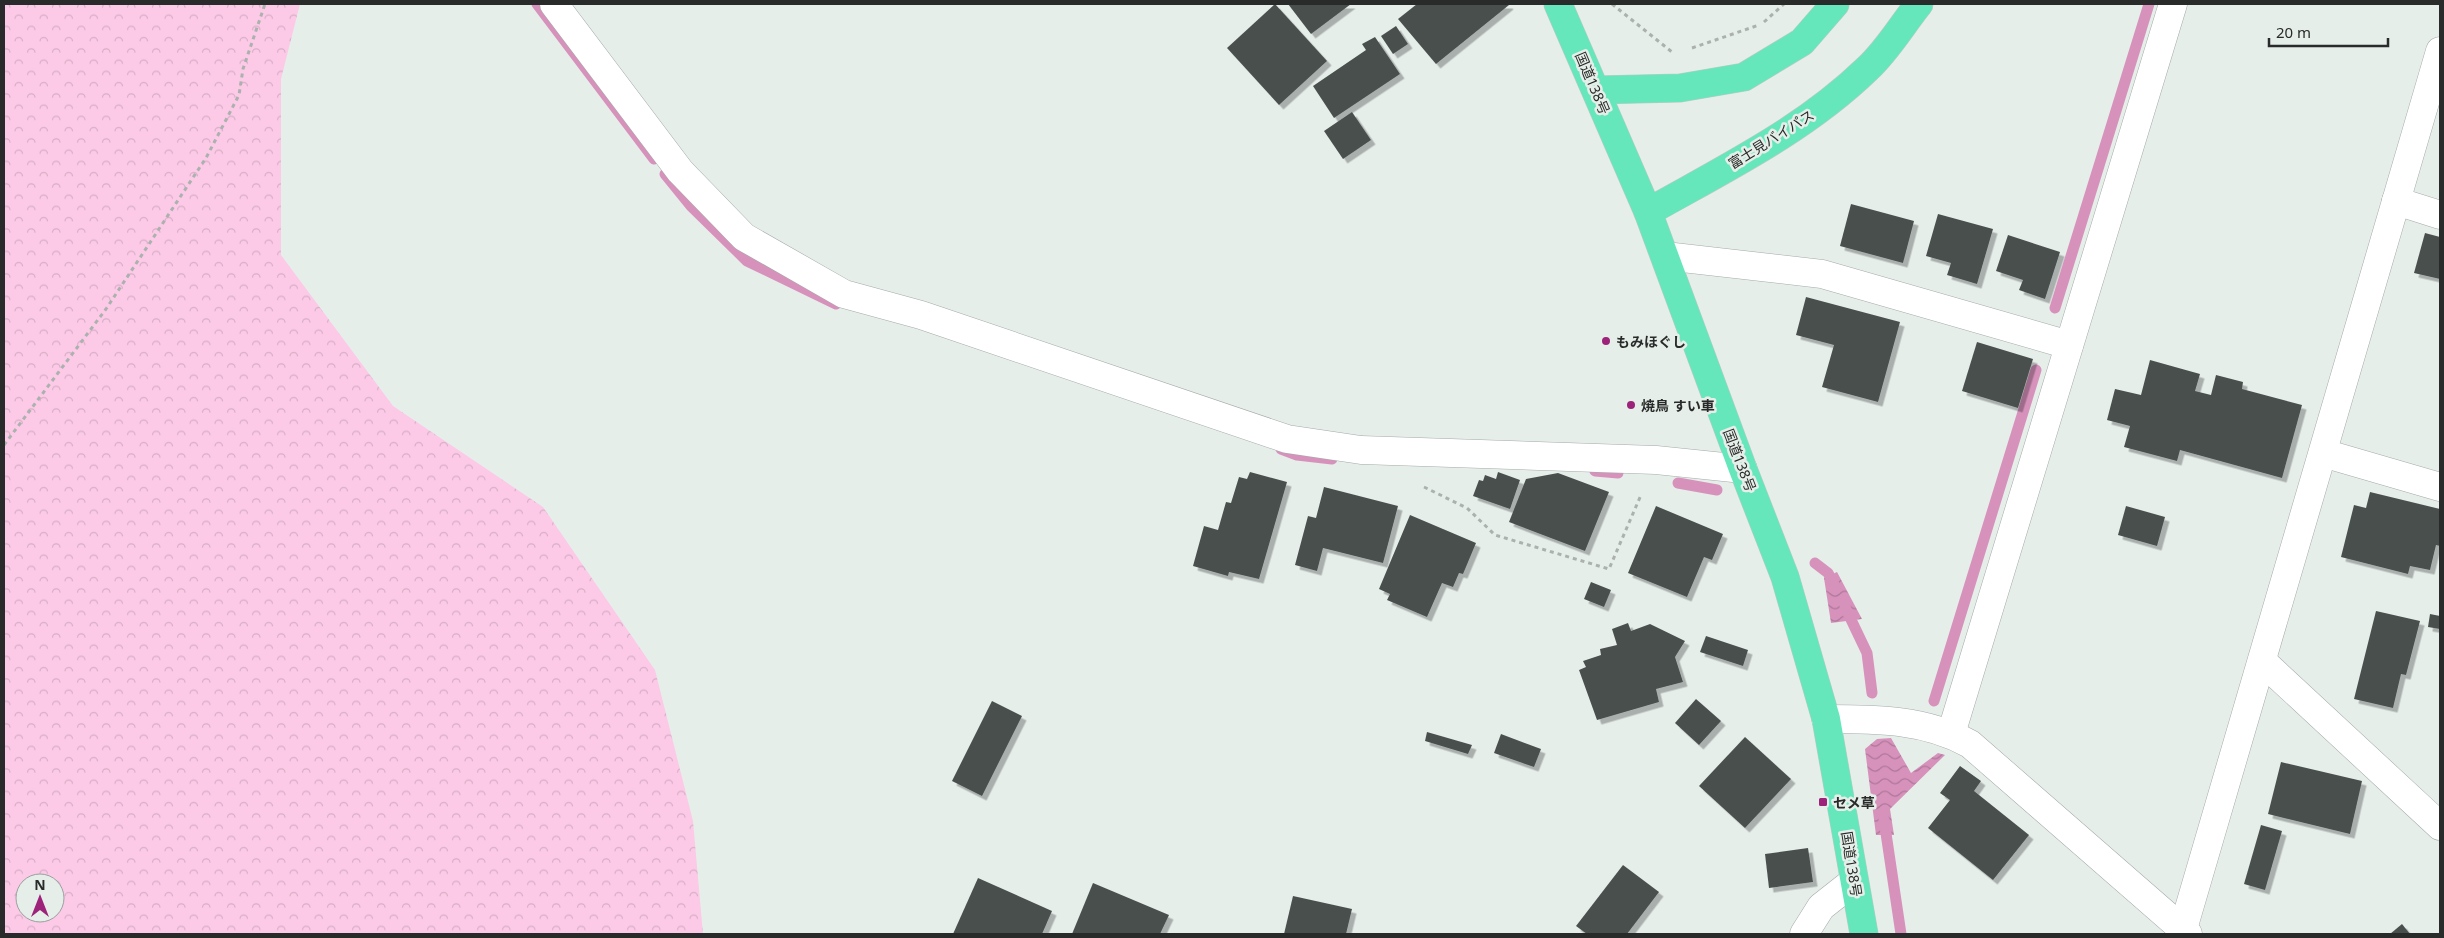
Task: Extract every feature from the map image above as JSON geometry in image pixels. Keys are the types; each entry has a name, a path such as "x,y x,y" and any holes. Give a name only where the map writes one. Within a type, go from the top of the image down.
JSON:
{"highway":[{"name":"国道138号","path":"1558,4 1597,90 1648,212 1785,577 1826,718 1864,934"},
{"path":"1597,90 1680,88 1744,76 1802,42 1835,4"},
{"name":"富士見バイパス","path":"1648,212 1742,160 1803,122 1868,69 1919,4"}],"street":[{"path":"554,4 680,171 744,237 844,294 921,315 1287,439 1361,450 1656,460 1743,469"},
{"path":"1951,734 2173,4"},
{"path":"1826,718 1890,719 1951,734 1970,744 2186,932 2262,661 2440,51"},
{"path":"2396,201 2440,215"},
{"path":"1665,256 1822,274 2069,345"},
{"path":"2323,453 2440,487"},
{"path":"2262,661 2440,826"},
{"path":"1804,934 1822,907 1854,881"}],"path":[{"path":"4,445 106,309 206,158 239,95 243,69 266,4"},
{"path":"1612,4 1673,54"},
{"path":"1683,51 1761,24 1784,4"},
{"path":"1423,487 1467,508 1495,535 1608,569 1656,460"}],"green space":[{"path":"4,4 300,4 281,79 281,255 393,406 543,507 655,670 693,821 703,934 4,934"}],"water":[{"path":"1837,572 1862,619 1831,623 1824,578"},
{"path":"1891,738 1911,773 1938,753 1945,755 1890,809 1894,835 1876,835 1865,749 1877,739"}],"building":[{"path":"1275,4 1327,61 1279,105 1227,48"},
{"path":"1288,4 1351,4 1311,34"},
{"path":"1417,4 1509,5 1436,64 1398,19"},
{"path":"1396,26 1408,44 1393,54 1381,36"},
{"path":"1375,37 1400,74 1334,118 1313,86 1366,50 1362,44"},
{"path":"1352,112 1371,140 1343,159 1324,131"},
{"path":"1851,204 1914,221 1903,263 1840,246"},
{"path":"1938,214 1993,229 1977,284 1947,275 1951,263 1926,256"},
{"path":"2425,233 2440,237 2440,279 2414,273"},
{"path":"2008,235 2060,252 2045,299 2019,290 2023,280 1996,271"},
{"path":"1806,297 1900,322 1878,402 1822,387 1834,345 1796,335"},
{"path":"1977,342 2033,359 2018,408 1962,391"},
{"path":"2150,360 2200,374 2195,391 2211,395 2216,375 2243,382 2242,389 2302,405 2282,478 2180,450 2177,461 2124,447 2130,426 2107,420 2115,389 2141,395"},
{"path":"1250,472 1287,482 1259,579 1229,572 1228,576 1193,566 1204,526 1218,530 1226,502 1231,503 1239,477 1247,479"},
{"path":"1498,472 1520,480 1510,509 1473,496 1479,480 1483,481 1485,475 1496,479"},
{"path":"1558,473 1609,492 1585,551 1509,522 1526,479"},
{"path":"1324,487 1398,506 1383,563 1323,548 1317,571 1295,565 1308,516 1316,518"},
{"path":"2370,492 2440,509 2440,546 2436,545 2430,570 2410,566 2408,574 2341,557 2354,505 2366,508"},
{"path":"1656,506 1723,534 1712,560 1704,557 1687,597 1628,573"},
{"path":"2126,506 2165,517 2157,546 2118,535"},
{"path":"1410,515 1476,543 1463,574 1459,573 1453,587 1442,583 1427,617 1387,600 1390,594 1379,589"},
{"path":"1591,582 1611,590 1604,607 1584,599"},
{"path":"2376,611 2420,621 2406,675 2401,674 2393,708 2354,699"},
{"path":"2430,614 2440,616 2440,629 2428,627"},
{"path":"1628,623 1631,631 1650,624 1685,641 1675,657 1683,682 1656,689 1659,702 1597,720 1579,670 1586,667 1583,661 1601,655 1600,649 1617,645 1612,629"},
{"path":"1706,636 1748,650 1743,666 1700,652"},
{"path":"1696,699 1721,721 1699,745 1675,723"},
{"path":"992,701 1022,716 982,796 952,781"},
{"path":"1427,732 1472,745 1468,754 1425,741"},
{"path":"1501,734 1541,749 1534,767 1494,753"},
{"path":"1745,737 1791,779 1745,828 1699,786"},
{"path":"2281,762 2362,781 2350,834 2268,814"},
{"path":"1960,766 1981,781 1974,791 2029,835 1993,880 1928,828 1950,800 1940,793"},
{"path":"2261,825 2282,831 2265,890 2244,884"},
{"path":"1808,848 1813,882 1769,888 1765,854"},
{"path":"1623,865 1659,892 1627,934 1587,934 1576,926"},
{"path":"978,878 1052,911 1042,934 953,934"},
{"path":"1093,883 1169,915 1160,934 1072,934"},
{"path":"1293,896 1352,909 1346,934 1284,934"},
{"path":"2402,924 2410,934 2390,934"}],"waterway":[{"path":"537,4 654,159"},
{"path":"2055,308 2149,4"},
{"path":"665,174 691,206 747,261 836,304"},
{"path":"1934,701 2036,370"},
{"path":"1281,449 1297,455 1332,459"},
{"path":"1595,471 1618,473"},
{"path":"1678,483 1717,490"},
{"path":"1815,563 1828,573 1836,588"},
{"path":"1845,607 1867,653 1872,693"},
{"path":"1884,820 1901,934"}],"place":[{"name":"もみほぐし","path":"1606,341"},
{"name":"焼鳥 すい車","path":"1631,405"},
{"name":"セメ草","path":"1823,802"}]}
